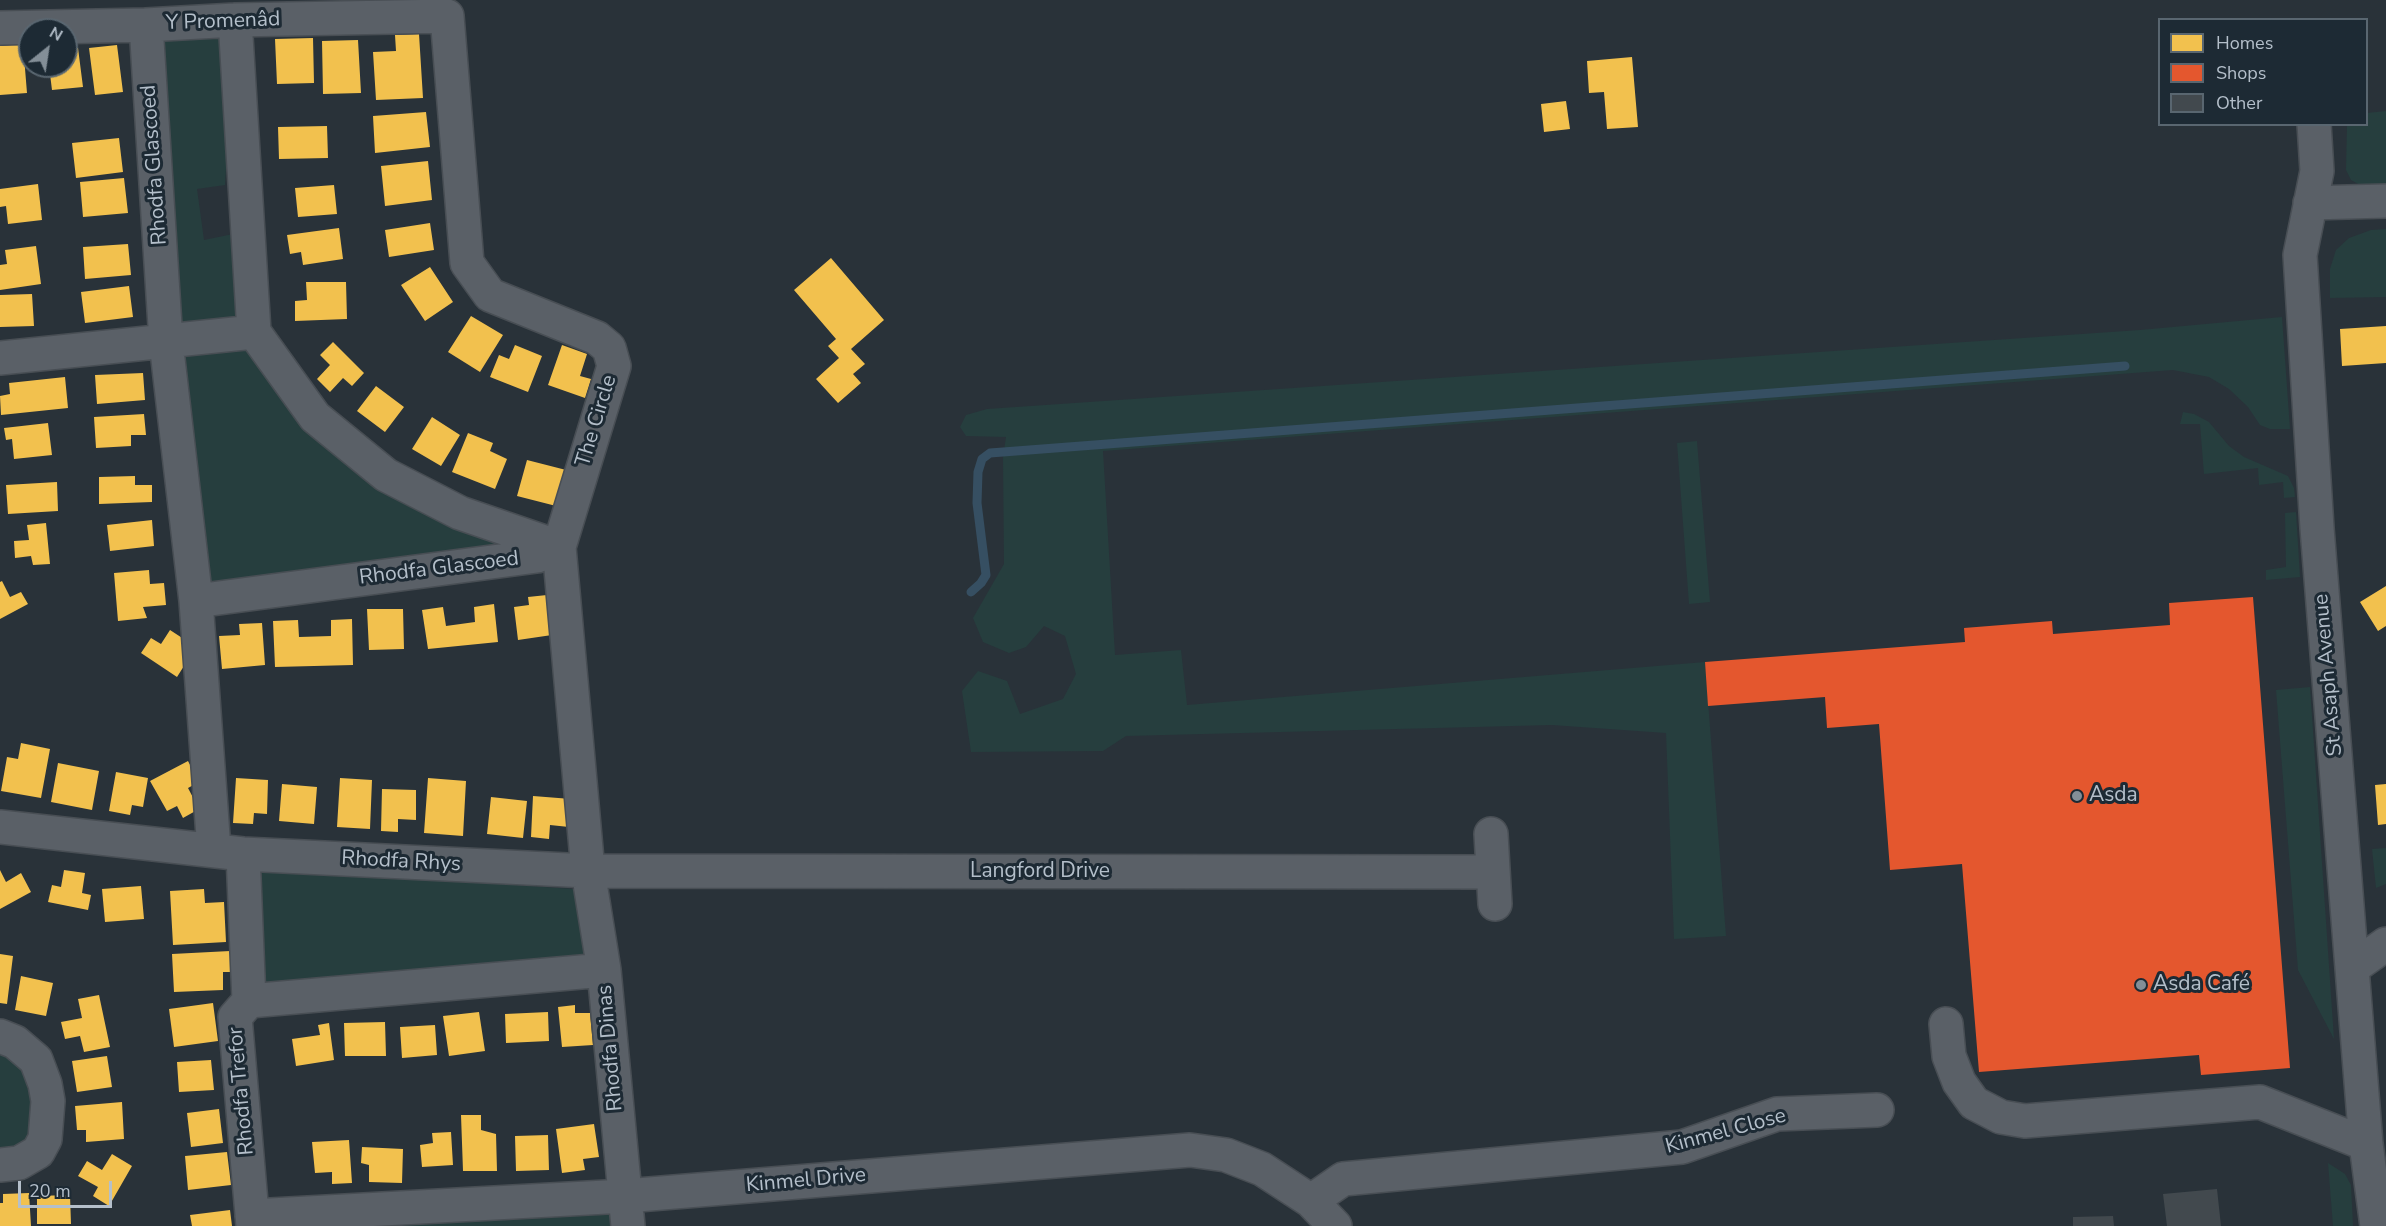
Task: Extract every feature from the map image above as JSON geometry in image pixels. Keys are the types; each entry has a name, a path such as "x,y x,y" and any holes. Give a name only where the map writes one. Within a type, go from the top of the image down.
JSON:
{"street":[{"name":"Y Promenâd","path":"0,28 447,16"},
{"name":"The Circle","path":"447,16 467,263 490,295 597,338 609,348 614,366 559,547 588,872"},
{"path":"0,358 254,332 235,20"},
{"name":"Rhodfa Glascoed","path":"146,25 166,342 196,601 537,556 559,547"},
{"name":"St Asaph Avenue","path":"2314,126 2317,171 2300,255 2318,535 2366,1144 2378,1226"},
{"path":"2310,203 2386,201"},
{"name":"Rhodfa Glascoed","path":"254,332 315,417 386,475 460,513 559,547"},
{"name":"Rhodfa Trefor","path":"196,601 249,1001 235,1017 253,1221"},
{"name":"Rhodfa Rhys","path":"0,827 228,852 588,872"},
{"name":"Langford Drive","path":"588,872 1494,888 1491,834"},
{"name":"Rhodfa Dinas","path":"588,872 604,970 626,1211"},
{"path":"2352,968 2386,944"},
{"path":"249,1001 604,970"},
{"path":"1946,1024 1949,1056 1959,1082 1974,1103 2001,1117 2033,1120 2260,1101 2366,1144"},
{"path":"0,1036 15,1042 36,1060 45,1084 48,1101 45,1139 38,1152 19,1163 0,1165"},
{"name":"Kinmel Close","path":"1311,1201 1343,1179 1517,1176 1682,1148 1827,1098 1877,1110"},
{"name":"Kinmel Drive","path":"253,1221 626,1211 1190,1150 1226,1155 1262,1169 1311,1201 1335,1226"}],"green space":[{"path":"208,30 223,43 230,104 225,185 197,189 204,240 238,233 239,315 231,324 181,326 159,44 168,31"},
{"path":"2386,111 2386,185 2362,186 2351,180 2346,170 2347,126 2368,126 2368,113"},
{"path":"2386,229 2386,297 2330,298 2330,269 2336,250 2349,238 2371,230"},
{"path":"2282,317 2290,429 2270,429 2260,425 2248,407 2229,389 2209,377 2173,370 1103,451 1115,655 1181,650 1187,705 1705,662 1726,936 1674,939 1666,733 1552,725 1126,736 1103,751 971,752 962,691 978,671 1007,681 1020,714 1063,699 1076,674 1065,636 1044,626 1026,647 1009,653 983,642 973,618 1004,564 1003,457 1006,437 966,436 960,427 966,415 987,409 2140,330"},
{"path":"235,344 252,352 289,402 525,545 208,586 183,360 189,349"},
{"path":"2183,412 2194,414 2209,422 2229,446 2244,457 2288,476 2294,488 2295,497 2284,498 2283,482 2259,485 2258,468 2204,474 2200,424 2180,424"},
{"path":"1697,441 1710,602 1689,604 1677,443"},
{"path":"2296,512 2300,577 2266,580 2266,570 2286,567 2285,513"},
{"path":"2310,687 2334,1039 2298,970 2276,690"},
{"path":"2386,848 2386,884 2376,888 2372,849"},
{"path":"270,868 573,889 585,899 595,957 265,985 262,975 259,875"},
{"path":"0,1053 9,1056 21,1067 27,1082 33,1130 25,1143 0,1156"},
{"path":"2328,1163 2345,1174 2351,1185 2353,1226 2333,1226"},
{"path":"614,1205 619,1226 288,1226"}],"building: Homes":[{"path":"419,34 423,98 376,100 373,52 396,51 395,35"},
{"path":"313,38 314,83 277,84 275,39"},
{"path":"358,40 361,93 323,94 322,41"},
{"path":"18,44 18,78 26,78 27,93 0,95 0,46"},
{"path":"117,45 123,92 95,95 89,48"},
{"path":"78,48 83,87 52,90 50,78 78,78"},
{"path":"1632,57 1638,127 1607,129 1604,92 1589,93 1587,61"},
{"path":"1566,101 1570,129 1544,132 1541,104"},
{"path":"426,112 430,147 375,153 373,116"},
{"path":"327,126 328,158 279,159 278,127"},
{"path":"119,138 123,172 76,178 72,143"},
{"path":"428,161 432,200 385,206 381,166"},
{"path":"124,178 128,213 83,217 80,182"},
{"path":"38,184 42,220 8,224 6,206 0,207 0,189"},
{"path":"334,185 337,214 298,217 295,188"},
{"path":"430,223 434,250 389,257 385,230"},
{"path":"339,228 343,259 303,265 301,252 290,254 287,235"},
{"path":"128,244 131,275 85,279 83,247"},
{"path":"36,246 41,284 0,290 0,265 7,264 5,250"},
{"path":"831,258 884,320 851,349 865,364 853,374 861,383 838,403 816,379 839,358 828,346 836,339 794,290"},
{"path":"430,267 453,302 425,321 401,285"},
{"path":"306,282 346,282 347,319 295,321 295,301 307,300"},
{"path":"129,286 133,317 85,323 81,292"},
{"path":"32,294 34,326 0,327 0,295"},
{"path":"471,316 503,335 480,372 448,352"},
{"path":"2386,326 2386,363 2342,366 2340,329"},
{"path":"333,342 364,373 352,386 343,378 330,392 317,379 330,365 320,355"},
{"path":"515,345 542,356 528,392 490,377 499,355 509,359"},
{"path":"562,345 587,354 580,376 591,379 585,398 548,385"},
{"path":"143,373 145,400 97,404 95,375"},
{"path":"65,377 68,408 1,415 0,396 10,394 9,383"},
{"path":"376,386 404,407 385,432 357,411"},
{"path":"144,414 146,435 131,435 131,446 96,448 94,417"},
{"path":"432,417 460,435 441,466 412,449"},
{"path":"48,423 52,455 14,459 12,439 6,440 4,428"},
{"path":"468,433 493,443 490,451 507,459 495,489 452,472"},
{"path":"527,460 570,471 560,507 517,496"},
{"path":"135,476 135,485 152,485 152,502 99,504 99,477"},
{"path":"57,482 58,511 8,514 6,485"},
{"path":"152,520 154,546 110,551 107,525"},
{"path":"46,523 50,564 33,565 31,556 15,558 14,541 29,540 27,525"},
{"path":"149,570 150,584 164,583 166,605 143,607 147,618 118,621 114,573"},
{"path":"2,581 10,597 21,592 28,604 0,619 0,582"},
{"path":"2386,586 2386,626 2378,631 2360,602"},
{"path":"547,595 552,635 518,640 514,607 529,605 528,597"},
{"path":"494,604 498,642 428,649 422,610 443,607 446,626 475,622 474,607"},
{"path":"367,609 403,609 404,649 369,650"},
{"path":"352,619 353,665 275,667 273,621 298,620 299,637 331,636 331,620"},
{"path":"262,623 265,665 222,669 219,636 240,635 239,624"},
{"path":"170,630 196,647 177,677 141,653 151,638 161,644"},
{"path":"21,743 50,749 41,798 1,791 7,757 18,759"},
{"path":"188,761 199,782 188,788 199,809 183,818 177,806 167,811 150,781"},
{"path":"58,763 99,771 92,810 51,802"},
{"path":"116,772 148,778 143,807 132,805 130,815 109,811"},
{"path":"236,778 268,780 267,814 254,813 253,824 233,823"},
{"path":"340,778 372,780 370,829 337,827"},
{"path":"428,778 466,781 463,836 424,833"},
{"path":"282,784 317,787 314,824 279,821"},
{"path":"2386,784 2386,824 2378,825 2375,785"},
{"path":"382,789 416,790 416,820 398,819 398,832 381,831"},
{"path":"533,796 571,799 569,827 550,825 549,839 531,837"},
{"path":"491,797 527,801 523,838 487,834"},
{"path":"0,870 6,882 21,873 31,892 0,909"},
{"path":"64,870 85,873 82,893 91,895 88,910 48,902 52,885 61,887"},
{"path":"141,886 144,919 105,922 102,889"},
{"path":"204,889 205,903 224,902 226,942 173,945 170,891"},
{"path":"230,951 232,972 223,972 223,990 174,992 172,954"},
{"path":"0,954 13,956 7,1004 0,1003"},
{"path":"21,976 53,983 46,1016 15,1010"},
{"path":"99,995 110,1047 84,1052 80,1036 65,1039 61,1022 82,1018 78,999"},
{"path":"213,1003 218,1041 174,1047 169,1009"},
{"path":"575,1005 575,1013 590,1013 593,1045 562,1047 558,1007"},
{"path":"479,1012 485,1051 449,1056 443,1016"},
{"path":"548,1012 549,1041 506,1043 505,1014"},
{"path":"385,1022 386,1056 345,1056 344,1023"},
{"path":"329,1023 334,1060 296,1066 292,1039 320,1035 318,1025"},
{"path":"435,1025 437,1055 402,1058 400,1027"},
{"path":"107,1056 112,1087 77,1092 72,1061"},
{"path":"211,1060 214,1090 179,1092 177,1062"},
{"path":"122,1102 124,1139 86,1142 86,1130 77,1130 75,1106"},
{"path":"219,1109 223,1143 191,1147 187,1113"},
{"path":"461,1115 481,1115 481,1130 496,1134 497,1171 463,1171"},
{"path":"594,1124 599,1157 583,1159 585,1170 562,1173 556,1129"},
{"path":"451,1132 453,1165 422,1167 420,1145 433,1143 432,1133"},
{"path":"548,1135 549,1170 516,1171 515,1136"},
{"path":"349,1140 352,1183 332,1184 332,1172 315,1173 312,1142"},
{"path":"362,1147 403,1149 402,1183 369,1182 369,1165 361,1163"},
{"path":"227,1152 231,1185 188,1190 185,1156"},
{"path":"112,1154 132,1166 109,1206 93,1196 98,1187 78,1176 87,1161 102,1170"},
{"path":"29,1193 31,1226 0,1226 0,1203 3,1203 3,1194"},
{"path":"70,1195 71,1224 37,1224 37,1196"},
{"path":"230,1210 232,1226 192,1226 190,1215"}],"building: Shops":[{"name":"Asda","path":"2253,597 2290,1068 2201,1075 2199,1055 1979,1072 1962,864 1890,870 1879,724 1827,728 1825,697 1708,706 1705,662 1965,642 1964,628 2052,621 2053,634 2170,625 2169,603"}],"building: Other":[{"path":"2217,1189 2221,1226 2167,1226 2163,1194"},
{"path":"2113,1216 2114,1226 2073,1226 2073,1217"}],"waterway":[{"path":"971,592 986,575 977,503 978,472 982,459 990,453 2125,366"}],"place":[{"name":"Asda","path":"2077,796"},
{"name":"Asda Café","path":"2141,985"}]}
